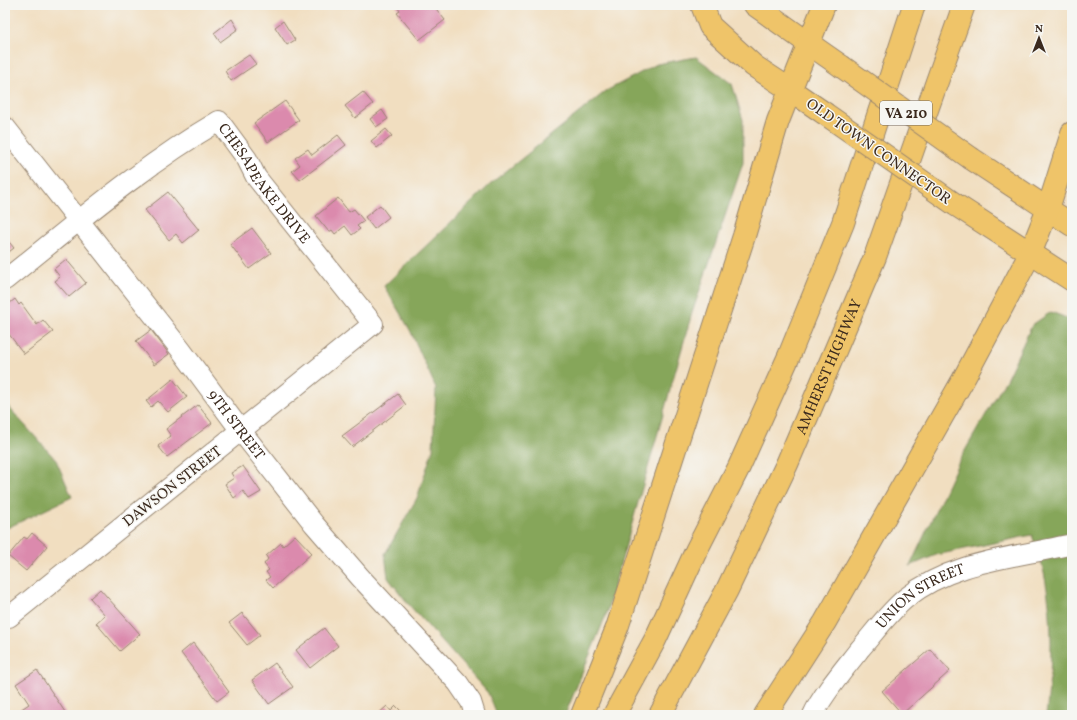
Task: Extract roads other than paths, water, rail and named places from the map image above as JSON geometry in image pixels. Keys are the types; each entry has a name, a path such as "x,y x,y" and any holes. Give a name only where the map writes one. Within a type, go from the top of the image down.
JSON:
{"main road":[{"name":"OLD TOWN CONNECTOR","path":"702,5 710,26 754,66 956,205 1072,280"},
{"name":"VA 210","path":"754,5 972,159 1072,225"},
{"path":"582,715 617,628 742,244 789,89 824,5"},
{"path":"614,715 655,640 696,551 739,467 789,356 843,223 914,5"},
{"name":"AMHERST HIGHWAY","path":"660,715 727,590 787,464 875,257 964,5"},
{"path":"765,715 825,622 963,380 1030,254 1048,209 1072,133"}],"street":[{"name":"CHESAPEAKE DRIVE","path":"79,221 130,181 219,121 247,159 256,177 373,324"},
{"name":"9TH STREET","path":"5,129 181,350 241,431 314,524 458,683 471,702 475,715"},
{"path":"5,280 79,221"},
{"name":"DAWSON STREET","path":"9,617 373,324"},
{"name":"UNION STREET","path":"813,715 846,666 889,614 906,598 929,582 955,570 1005,557 1072,544"}]}
